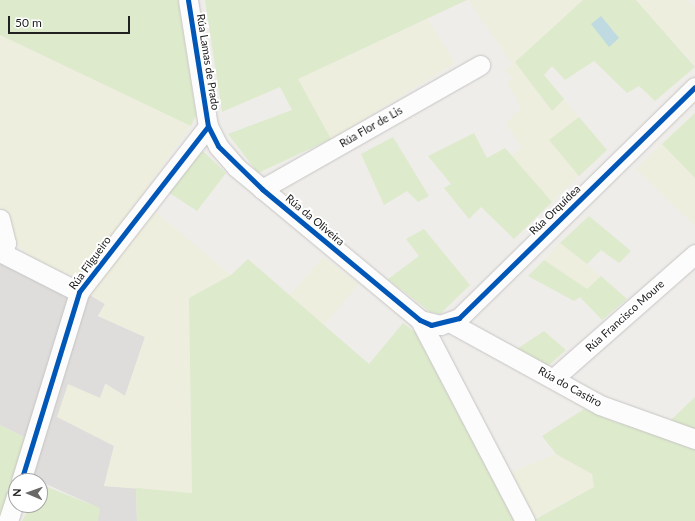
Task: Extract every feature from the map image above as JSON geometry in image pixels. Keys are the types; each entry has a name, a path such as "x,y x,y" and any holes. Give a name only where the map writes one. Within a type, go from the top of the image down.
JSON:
{"street":[{"name":"Rúa Lamas de Prado","path":"188,0 208,126"},
{"name":"Rúa Flor de Lis","path":"262,189 480,65"},
{"name":"Rúa Orquídea","path":"451,323 695,87"},
{"name":"Rúa da Oliveira","path":"208,126 218,146 262,189 420,320 525,521"},
{"name":"Rúa Filgueiro","path":"23,473 79,292 208,126"},
{"path":"0,219 6,243 0,252 79,292"},
{"name":"Rúa Francisco Moure","path":"554,378 695,254"},
{"path":"420,320 431,325 451,323"},
{"name":"Rúa do Castiro","path":"451,323 554,378 600,405 695,439"}],"shaded area":[{"path":"0,262 71,298 90,295 105,304 98,316 145,337 125,396 105,384 100,398 114,447 104,486 136,488 137,521 97,521 97,507 48,485 48,473 21,473 17,471 28,439 0,425"}],"green space":[{"path":"0,0 178,0 196,115 191,126 0,35"},
{"path":"205,0 467,0 298,79 331,139 258,173 228,134 292,110 280,87 222,112"},
{"path":"468,0 583,0 515,62 552,111 564,99 579,117 549,140 579,176 552,202 511,156 521,147 506,123 521,108 507,82 512,78 505,70 512,64"},
{"path":"583,0 636,0 695,67 655,101 639,86 627,93 594,61 565,80 552,66 544,75 564,99 552,111 515,62"},
{"path":"636,0 687,0 695,7 695,65"},
{"path":"428,19 455,63 331,139 298,79"},
{"path":"0,35 191,126 86,272 75,277 29,257 17,243 0,206"},
{"path":"695,113 695,178 662,144"},
{"path":"579,117 607,150 579,176 549,140"},
{"path":"474,133 487,158 505,148 552,202 514,239 481,207 469,219 444,188 451,184 428,156"},
{"path":"393,137 429,196 418,202 407,191 384,205 361,154"},
{"path":"662,144 695,178 695,226 636,169"},
{"path":"197,151 204,152 226,173 197,211 165,190"},
{"path":"151,208 231,275 189,298 192,493 104,486 114,446 57,417 68,384 100,398 106,384 125,396 145,337 98,316 105,304 90,295"},
{"path":"589,216 631,251 619,263 601,250 587,264 560,243"},
{"path":"424,229 470,285 440,314 430,312 388,279 419,256 406,239"},
{"path":"560,243 601,276 587,289 544,260"},
{"path":"323,257 359,284 324,325 290,295"},
{"path":"248,259 369,364 403,323 415,332 514,521 137,521 136,488 192,493 189,298 231,275"},
{"path":"544,260 587,289 601,276 627,299 602,320 580,297 574,301 528,276"},
{"path":"544,331 566,350 548,366 517,349"},
{"path":"695,397 695,432 671,420"},
{"path":"584,409 615,422 695,444 695,521 532,521 594,487 592,474 556,454 542,436"},
{"path":"0,425 28,439 17,473 8,473 8,500 0,521"},
{"path":"556,454 592,474 594,487 531,520 506,474"},
{"path":"48,487 100,508 98,521 22,521 26,513 48,513"}],"water":[{"path":"601,16 619,38 609,47 591,24"}],"cycle path":[{"path":"188,0 208,126 218,146 262,189 420,320 431,325 459,318 695,87"},
{"path":"23,473 79,292 208,126"}]}
